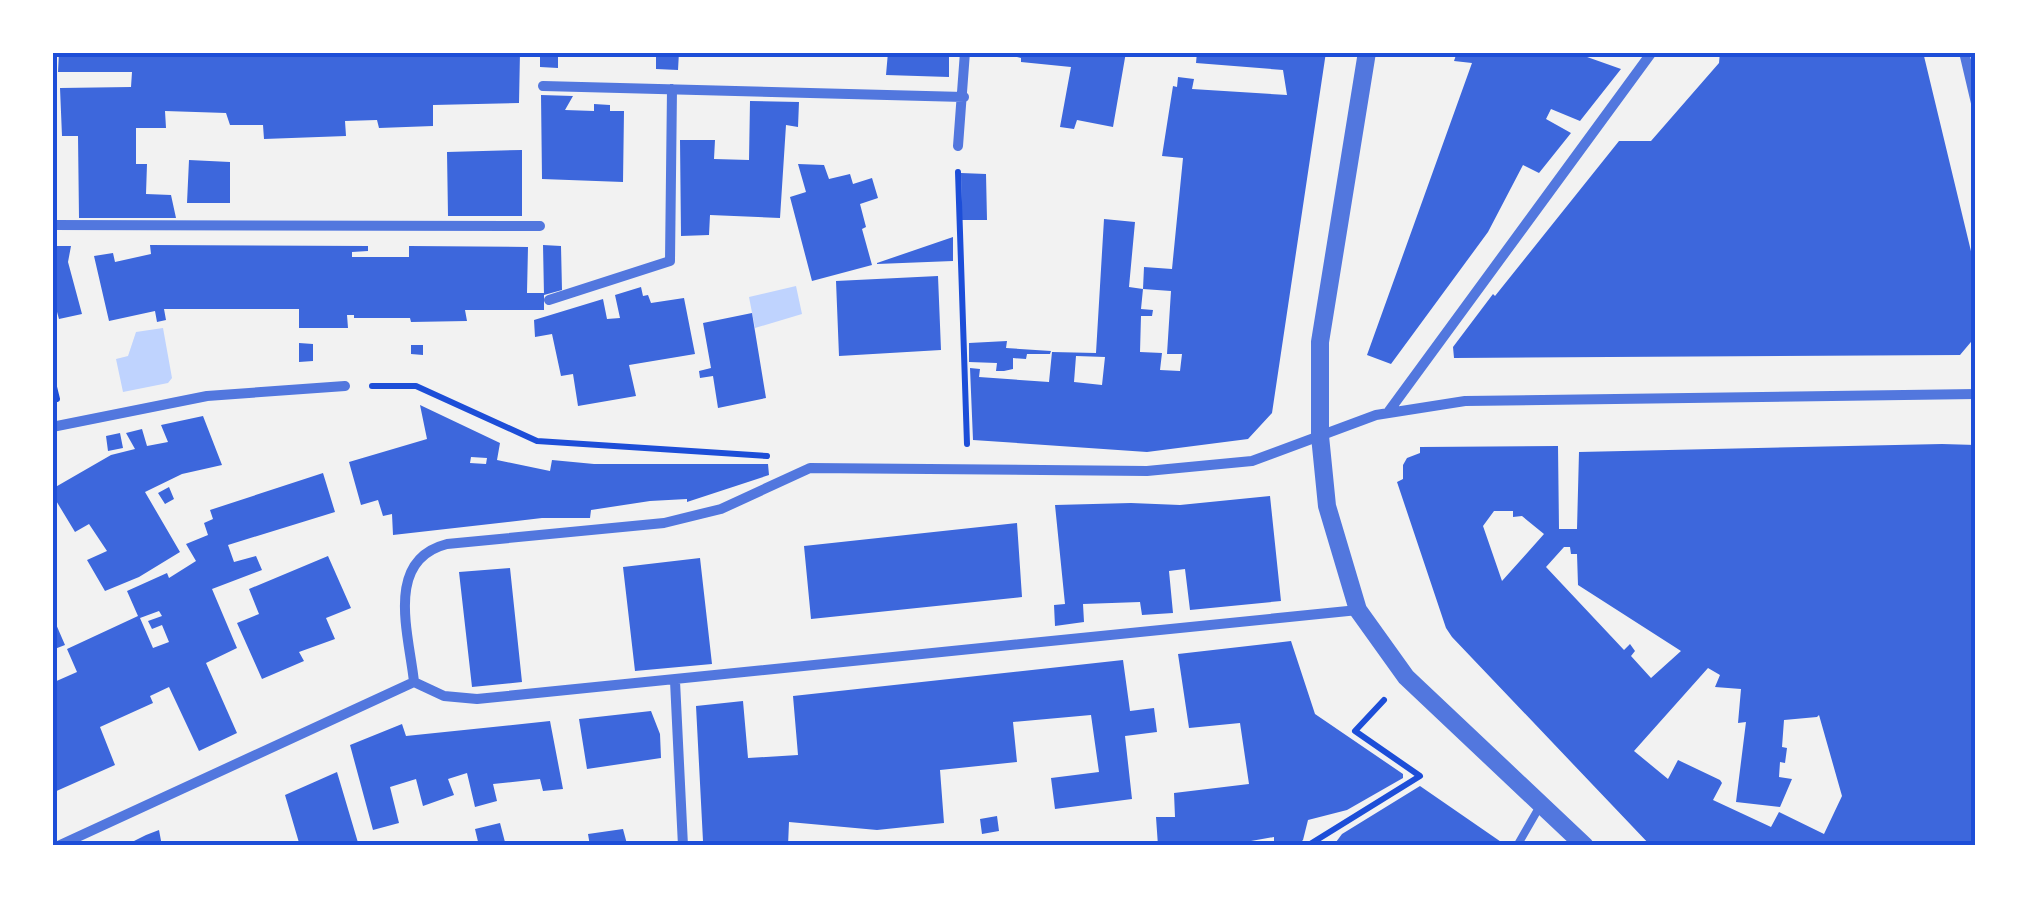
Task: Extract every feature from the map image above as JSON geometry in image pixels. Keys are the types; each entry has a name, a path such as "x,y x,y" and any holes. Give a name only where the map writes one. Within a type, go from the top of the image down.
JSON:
{"street":[{"path":"958,146 965,52"},
{"path":"1367,52 1320,342 1320,436 1326,500 1358,610 1406,676 1585,846"},
{"path":"1389,412 1652,52"},
{"path":"1964,52 1976,103"},
{"path":"543,86 964,97"},
{"path":"549,300 670,261 672,89"},
{"path":"52,225 540,226"},
{"path":"52,426 207,396 346,386"},
{"path":"414,682 404,587 415,562 428,548 664,523 721,509 810,468 1147,471 1235,463 1252,461 1389,412 1465,402 1976,394"},
{"path":"58,846 414,682 444,696 477,699 1358,610"},
{"path":"675,681 684,846"}],"lane":[{"path":"1517,846 1540,804"}],"path":[{"path":"958,146 967,469"},
{"path":"346,386 416,386 537,441 763,455 810,468"},
{"path":"1307,846 1420,776 1355,731 1406,676"}],"water":[{"path":"796,286 802,314 755,328 749,297"},
{"path":"163,328 172,378 168,383 123,392 116,359 128,356 136,332"}],"building":[{"path":"59,52 520,52 519,103 433,105 433,126 379,128 377,120 345,121 346,136 264,139 263,125 230,125 226,113 165,111 166,128 136,128 136,164 147,164 146,194 171,195 176,218 79,218 78,136 62,136 60,88 131,87 132,72 58,72"},
{"path":"540,52 558,52 558,68 540,67"},
{"path":"656,52 679,52 678,70 656,69"},
{"path":"888,52 949,52 949,77 886,75"},
{"path":"998,52 1126,52 1113,127 1077,120 1074,129 1060,127 1071,67 1021,62 1021,58"},
{"path":"1197,52 1326,52 1272,413 1248,439 1147,452 973,440 970,368 980,369 979,377 1049,382 1052,352 1096,353 1104,219 1135,222 1129,287 1143,289 1144,267 1172,269 1183,158 1162,156 1173,86 1177,87 1178,77 1194,79 1192,89 1287,95 1283,70 1196,63","holes":["1143,289 1171,291 1167,354 1182,354 1180,371 1160,370 1162,353 1140,352 1141,316 1152,316 1153,310 1141,309","1076,356 1105,357 1102,385 1074,382"]},
{"path":"1457,52 1573,52 1621,69 1580,121 1551,109 1546,119 1571,133 1539,173 1523,165 1488,232 1391,364 1367,355 1472,63 1454,61"},
{"path":"1720,52 1923,52 1976,272 1976,336 1960,355 1454,358 1453,347 1493,294 1619,141 1651,141 1719,63"},
{"path":"541,95 573,96 565,110 594,111 594,104 610,105 610,111 624,111 623,182 542,179"},
{"path":"750,101 799,102 798,127 786,125 780,218 710,215 709,235 681,236 680,140 715,140 714,159 749,160"},
{"path":"522,150 522,216 448,216 447,152"},
{"path":"189,160 230,162 230,203 187,203"},
{"path":"798,164 824,165 829,179 850,174 853,184 872,178 878,198 860,204 872,265 812,281 790,197 806,192"},
{"path":"961,173 986,174 987,220 962,220"},
{"path":"953,237 953,261 877,264 877,263"},
{"path":"150,245 368,246 368,251 352,252 352,257 409,257 409,246 528,247 527,293 544,293 544,310 465,310 467,321 411,322 410,318 347,315 348,328 299,328 299,309 164,309 166,320 157,322 155,311 109,321 94,256 113,253 115,262 151,254"},
{"path":"543,245 561,246 562,290 544,295"},
{"path":"52,246 71,246 68,262 82,314 59,319 52,294"},
{"path":"938,276 941,350 839,356 836,281"},
{"path":"641,287 643,296 648,295 651,303 684,298 695,354 629,365 636,396 578,406 573,374 561,376 552,334 535,337 534,320 603,299 607,319 620,318 615,295"},
{"path":"752,313 766,398 718,408 713,376 700,378 699,371 711,368 703,323"},
{"path":"1007,341 1006,348 1051,351 1027,354 1026,359 1013,358 1013,369 1004,371 996,371 997,363 969,362 969,343"},
{"path":"299,343 313,344 313,361 299,362"},
{"path":"411,345 423,345 423,355 411,354"},
{"path":"420,405 500,443 497,460 550,471 552,460 594,464 768,464 769,475 687,502 650,501 591,510 590,518 542,518 393,535 392,514 383,516 378,500 361,505 349,462 427,439","holes":["471,457 487,458 486,464 470,463"]},
{"path":"203,416 222,465 182,474 145,492 180,552 139,577 105,591 87,560 107,551 89,524 75,532 52,489 111,455 135,449 126,433 142,429 147,446 168,442 161,425"},
{"path":"120,433 123,448 108,451 106,436"},
{"path":"1976,445 1976,846 1651,846 1452,637 1397,482 1403,479 1407,458 1420,453 1420,447 1558,446 1559,529 1577,529 1579,452","holes":["1494,511 1513,511 1513,517 1522,516 1544,534 1502,581 1483,526","1564,547 1570,547 1571,554 1577,554 1578,585 1681,651 1651,678 1631,656 1635,651 1630,644 1624,650 1546,567","1708,668 1720,675 1715,687 1741,689 1738,723 1746,722 1736,802 1780,807 1792,779 1779,777 1780,762 1785,763 1787,748 1782,747 1784,720 1819,715 1842,796 1824,834 1779,812 1771,827 1713,800 1720,780 1678,760 1668,779 1634,751"]},
{"path":"323,473 335,512 228,545 234,562 256,556 262,570 212,589 237,648 206,663 237,733 199,751 169,687 150,696 153,703 100,727 115,765 52,793 52,683 77,672 67,649 138,616 127,591 167,573 169,578 196,561 186,544 208,535 204,523 213,519 210,510","holes":["159,611 162,616 148,621 152,629 162,625 169,642 153,648 140,618"]},
{"path":"169,487 174,499 165,504 158,493"},
{"path":"1270,496 1281,601 1190,610 1185,569 1169,571 1173,613 1142,615 1140,602 1083,604 1084,622 1055,626 1054,605 1065,604 1055,505 1180,505"},
{"path":"1017,523 1022,597 811,619 804,546"},
{"path":"328,556 351,608 326,618 335,639 299,652 304,661 262,679 237,623 259,614 249,589"},
{"path":"700,558 712,664 635,671 623,567"},
{"path":"510,568 522,682 472,687 459,572"},
{"path":"52,615 65,645 52,650"},
{"path":"1291,641 1315,714 1403,774 1403,778 1347,810 1308,820 1303,840 1297,846 1274,846 1274,837 1223,846 1158,846 1156,817 1175,817 1174,793 1249,784 1240,723 1189,728 1178,654"},
{"path":"1123,660 1130,711 1154,708 1157,732 1125,736 1132,799 1055,809 1051,778 1099,772 1091,715 1013,722 1017,762 940,770 944,823 877,830 789,822 788,846 703,841 696,706 743,701 748,758 798,755 793,696"},
{"path":"651,711 660,734 661,758 587,769 579,719"},
{"path":"550,721 563,789 543,791 540,779 493,784 497,801 475,807 467,773 448,779 454,795 423,806 416,779 390,787 399,823 373,830 350,745 402,724 406,736"},
{"path":"337,772 359,846 300,846 285,795"},
{"path":"1420,786 1507,846 1333,846 1342,834"},
{"path":"997,816 999,831 982,834 980,819"},
{"path":"500,823 506,846 479,846 475,829"},
{"path":"623,829 627,844 590,846 588,834"},
{"path":"159,830 162,846 124,846 146,835"}]}
